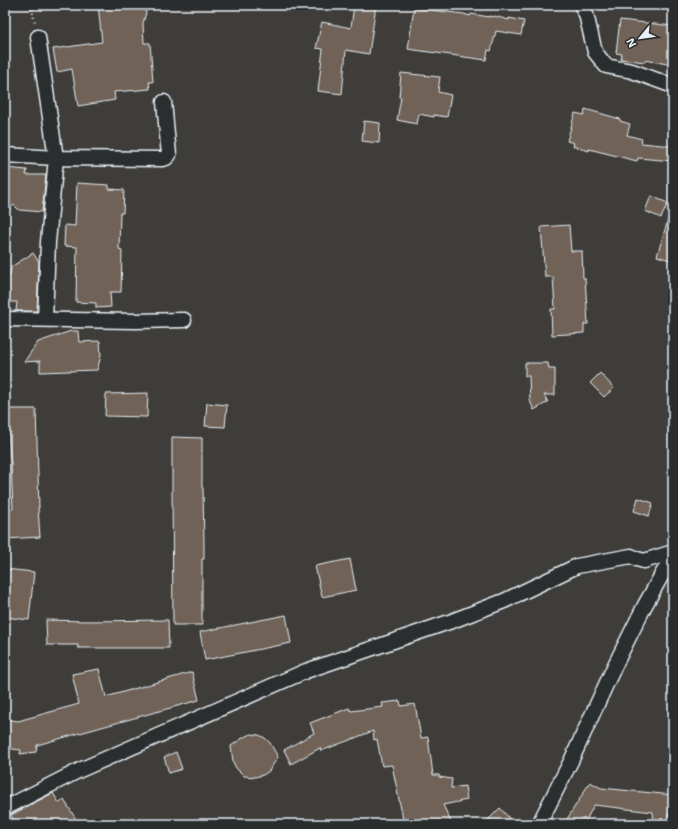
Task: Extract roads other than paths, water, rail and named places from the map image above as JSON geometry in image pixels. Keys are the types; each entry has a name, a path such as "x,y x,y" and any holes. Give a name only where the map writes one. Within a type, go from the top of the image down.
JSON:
{"street":[{"path":"581,5 586,14 595,52 606,66 632,72 673,86"},
{"path":"38,37 56,158 48,242 45,319"},
{"path":"5,155 56,158 166,158 169,155 164,102"},
{"path":"5,319 135,321 184,320"},
{"path":"5,808 93,764 306,671 497,604 577,566 631,556 644,561 673,554"},
{"path":"539,824 571,761 628,638 673,554"}]}
